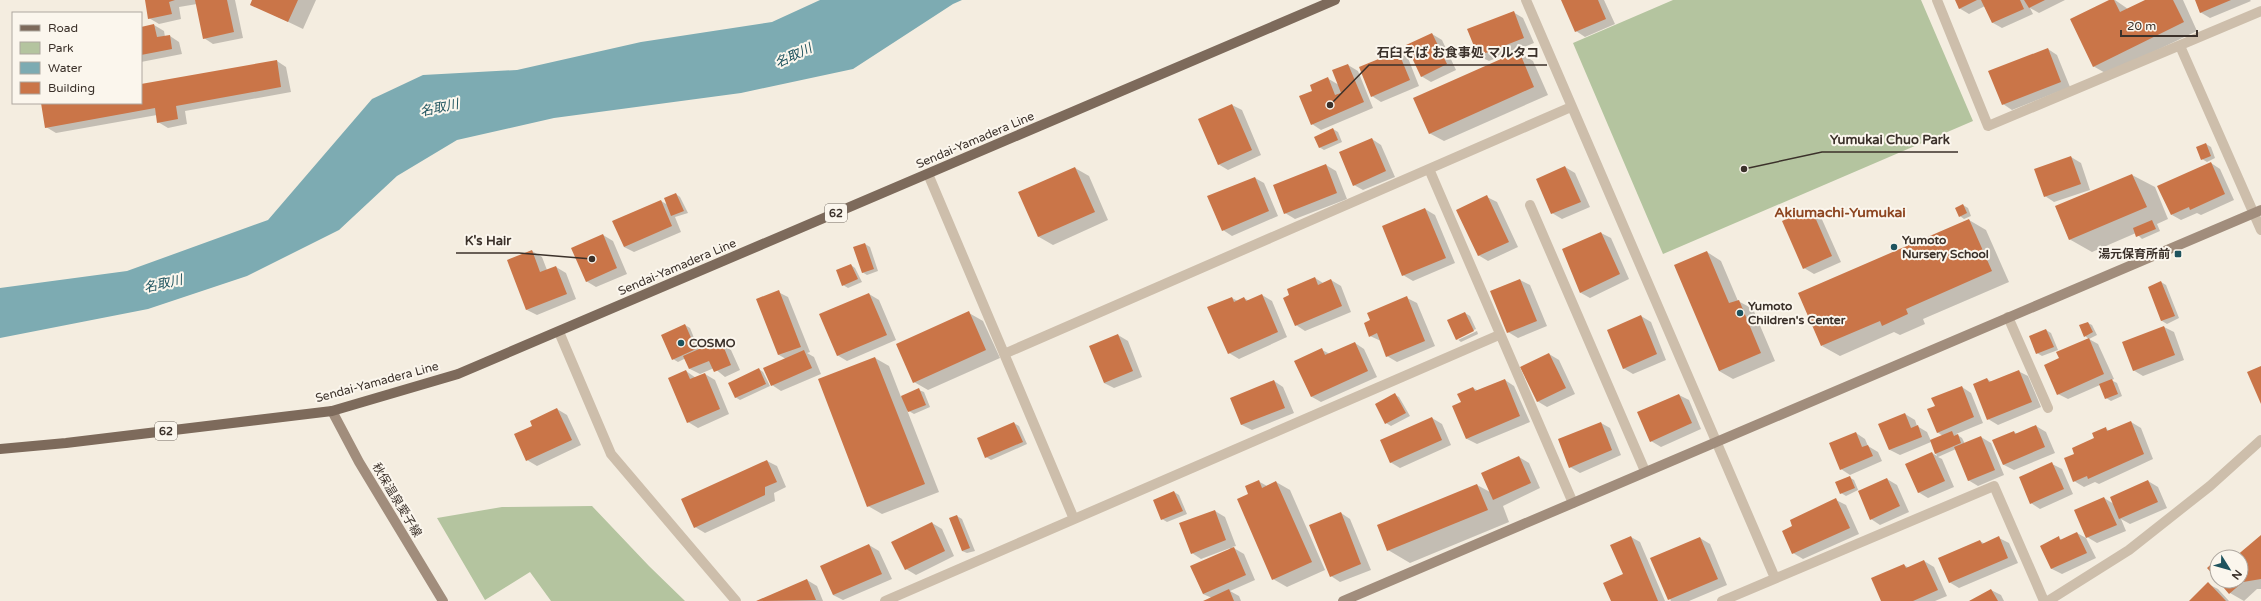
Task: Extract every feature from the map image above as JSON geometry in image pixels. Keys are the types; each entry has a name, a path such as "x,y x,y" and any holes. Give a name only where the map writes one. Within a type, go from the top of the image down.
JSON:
{"main road":[{"name":"Sendai-Yamadera Line","path":"0,449 66,443 332,411 458,374 1335,0"}],"street":[{"path":"1526,0 1571,107 1717,440 1775,578"},
{"path":"1937,0 1988,126 2261,11"},
{"path":"2180,46 2258,212 2261,230"},
{"path":"1004,354 1571,107"},
{"path":"1429,169 1499,335 1573,503"},
{"path":"928,174 1074,519"},
{"path":"1530,205 1645,472"},
{"path":"1343,601 1717,440 2258,212"},
{"path":"2008,317 2048,408"},
{"path":"559,332 611,454 736,601"},
{"path":"885,601 1499,335"},
{"name":"秋保温泉愛子線","path":"332,411 359,462 443,601"},
{"path":"2048,601 2129,550 2210,486 2261,440"},
{"path":"1722,601 1994,486 2044,601"}],"green space":[{"path":"1673,0 1921,0 1973,121 1663,254 1573,43"},
{"path":"592,506 649,566 685,601 551,601 530,572 485,600 437,518 502,507"}],"water":[{"name":"名取川","path":"820,0 962,0 953,4 853,69 741,93 554,118 457,140 397,176 339,230 247,276 148,309 0,338 0,288 127,271 268,220 372,99 423,75 517,70 641,42 772,22"}],"building":[{"path":"145,0 175,0 169,2 172,14 148,19"},
{"path":"195,0 227,0 234,32 203,39"},
{"path":"252,0 298,0 288,22 250,5"},
{"path":"1561,0 1598,0 1606,19 1575,32"},
{"path":"1955,0 1977,0 1959,9"},
{"path":"1981,0 2020,0 2024,9 1992,23"},
{"path":"2024,0 2045,0 2029,8"},
{"path":"2109,0 2114,0 2120,12 2145,0 2173,0 2184,22 2093,67 2070,19"},
{"path":"2195,0 2231,0 2200,13"},
{"path":"1514,11 1524,38 1478,56 1467,29"},
{"path":"154,24 157,37 170,35 172,49 142,55 142,27"},
{"path":"1432,33 1447,64 1421,77 1406,45"},
{"path":"2048,48 2061,82 2002,105 1988,71"},
{"path":"1398,51 1410,80 1371,97 1359,67"},
{"path":"1519,51 1534,87 1429,134 1413,98"},
{"path":"277,60 281,87 176,106 178,119 157,123 155,108 45,128 41,104 142,104 142,84"},
{"path":"1348,64 1364,102 1311,125 1299,96 1312,91 1310,85 1328,77 1335,95 1341,93 1332,70"},
{"path":"1232,104 1252,150 1218,165 1198,119"},
{"path":"1333,128 1338,140 1319,148 1314,137"},
{"path":"1372,138 1386,171 1353,186 1339,152"},
{"path":"2206,143 2211,156 2201,160 2196,147"},
{"path":"2071,156 2081,184 2044,197 2034,169"},
{"path":"2211,162 2225,194 2190,210 2189,207 2171,215 2157,186"},
{"path":"1326,164 1337,193 1284,214 1273,185"},
{"path":"1565,166 1581,202 1551,214 1536,179"},
{"path":"1075,167 1095,212 1038,237 1018,192"},
{"path":"2132,174 2147,207 2069,240 2055,206"},
{"path":"1255,177 1269,211 1222,231 1207,196"},
{"path":"676,193 684,211 671,216 664,198"},
{"path":"1487,195 1509,242 1478,256 1456,210"},
{"path":"661,200 672,226 624,247 612,221"},
{"path":"1963,204 1967,213 1959,217 1955,208"},
{"path":"1425,208 1446,258 1402,276 1382,226"},
{"path":"1811,208 1832,256 1803,269 1782,221"},
{"path":"1969,219 1992,271 1906,309 1908,314 1882,326 1880,321 1821,346 1798,293"},
{"path":"2152,220 2156,229 2136,237 2133,228"},
{"path":"1601,232 1620,274 1580,293 1562,249"},
{"path":"603,234 617,268 586,282 571,248"},
{"path":"865,243 874,269 862,273 853,247"},
{"path":"532,250 540,272 556,266 567,294 526,310 507,260"},
{"path":"1707,251 1729,303 1739,300 1761,353 1719,371 1674,265"},
{"path":"851,264 858,279 842,286 836,270"},
{"path":"1315,277 1318,285 1331,279 1342,306 1295,326 1283,298 1289,295 1287,289"},
{"path":"1520,279 1537,321 1507,333 1490,291"},
{"path":"2161,281 2175,316 2161,321 2148,287"},
{"path":"779,290 801,347 778,355 756,299"},
{"path":"869,293 887,335 837,356 819,314"},
{"path":"1262,294 1278,332 1228,354 1207,307 1232,297 1234,302 1244,297 1246,301"},
{"path":"1407,296 1425,341 1386,357 1377,333 1369,337 1364,323 1370,320 1367,313"},
{"path":"969,311 986,350 913,383 896,344"},
{"path":"1465,312 1474,331 1456,340 1447,320"},
{"path":"1641,315 1657,354 1623,369 1607,330"},
{"path":"2088,322 2093,332 2084,337 2079,325"},
{"path":"685,324 696,349 672,360 661,335"},
{"path":"2164,326 2175,355 2133,371 2122,342"},
{"path":"2046,329 2054,347 2036,354 2029,336"},
{"path":"1118,334 1133,371 1104,383 1089,346"},
{"path":"2089,338 2104,374 2057,395 2044,365 2059,358 2056,352"},
{"path":"1355,342 1368,371 1311,397 1294,361 1322,348 1325,355"},
{"path":"722,343 731,365 714,372 709,361 689,369 683,356 706,346 708,349"},
{"path":"804,350 812,368 771,386 763,368"},
{"path":"1549,353 1566,388 1537,402 1520,367"},
{"path":"875,357 925,484 867,507 818,379"},
{"path":"2261,366 2261,404 2247,372"},
{"path":"759,368 766,384 735,398 728,383"},
{"path":"686,370 690,379 705,373 720,409 687,423 668,378"},
{"path":"2019,370 2032,402 1987,420 1973,384 1987,378 1989,382"},
{"path":"1505,379 1520,416 1466,439 1452,406 1461,402 1457,394 1473,387 1475,391"},
{"path":"2112,379 2118,394 2105,399 2099,384"},
{"path":"1274,380 1285,408 1241,425 1230,398"},
{"path":"1962,386 1974,417 1937,433 1927,409 1935,406 1931,398"},
{"path":"919,388 926,405 908,412 901,396"},
{"path":"1395,393 1406,413 1385,424 1375,404"},
{"path":"1679,394 1692,423 1650,442 1637,412"},
{"path":"557,408 572,440 526,461 514,434 532,426 530,421"},
{"path":"1905,413 1911,428 1918,425 1922,437 1889,450 1878,424"},
{"path":"1432,417 1442,440 1390,463 1380,440"},
{"path":"2131,421 2144,454 2088,479 2087,476 2073,482 2064,458 2074,454 2072,448 2094,438 2092,433 2106,427 2107,431"},
{"path":"1014,422 1023,442 985,458 977,438"},
{"path":"1601,422 1612,450 1569,468 1558,439"},
{"path":"2036,425 2045,447 2003,465 1992,440 2014,431 2015,434"},
{"path":"1952,431 1954,436 1958,434 1961,443 1935,454 1930,440"},
{"path":"1856,432 1862,447 1868,445 1873,456 1840,470 1829,443"},
{"path":"1981,436 1995,470 1968,481 1954,447"},
{"path":"1932,452 1945,481 1918,493 1905,464"},
{"path":"1519,456 1531,483 1493,500 1481,473"},
{"path":"767,460 777,482 765,487 765,495 694,528 681,499"},
{"path":"2052,462 2064,489 2030,504 2019,477"},
{"path":"1850,476 1855,488 1840,494 1835,482"},
{"path":"1887,478 1900,506 1870,520 1858,491"},
{"path":"1259,480 1262,488 1276,481 1312,562 1272,580 1237,499 1248,494 1245,486"},
{"path":"2148,480 2158,502 2119,519 2110,497"},
{"path":"1477,484 1488,510 1387,551 1377,525"},
{"path":"1174,491 1183,511 1161,520 1153,500"},
{"path":"2104,497 2117,525 2086,538 2074,510"},
{"path":"1836,498 1850,528 1792,554 1782,531 1792,526 1790,520"},
{"path":"1215,510 1226,540 1191,554 1179,523"},
{"path":"1341,512 1361,564 1330,577 1309,525"},
{"path":"957,515 970,548 962,551 949,518"},
{"path":"932,522 945,551 905,570 891,542"},
{"path":"2077,532 2087,553 2051,569 2040,546 2059,536 2060,540"},
{"path":"2261,535 2261,579 2249,581 2249,549 2244,549"},
{"path":"1631,536 1658,601 1611,601 1603,583 1623,574 1610,545"},
{"path":"1999,536 2008,558 1949,583 1938,558 1980,540 1982,544"},
{"path":"1700,537 1718,579 1668,600 1650,558"},
{"path":"869,544 882,574 833,595 820,566"},
{"path":"1234,547 1246,575 1203,594 1190,566"},
{"path":"1924,560 1938,590 1913,601 1881,601 1871,578 1904,564 1906,568"},
{"path":"807,579 816,600 756,601"},
{"path":"2208,582 2209,589 2215,589 2226,601 2189,601"},
{"path":"1229,589 1234,601 1203,601"},
{"path":"1991,589 1998,601 1969,601"},
{"path":"2225,589 2235,589 2229,594"}],"place":[{"name":"石臼そば お食事処 マルタコ","path":"1330,105"},
{"name":"Yumukai Chuo Park","path":"1744,169"},
{"name":"Yumoto Nursery School","path":"1894,247"},
{"name":"湯元保育所前","path":"2178,254"},
{"name":"K's Hair","path":"592,259"},
{"name":"Yumoto Children's Center","path":"1740,313"},
{"name":"COSMO","path":"681,343"}],"district":[{"name":"Akiumachi-Yumukai","path":"1840,212"}]}
